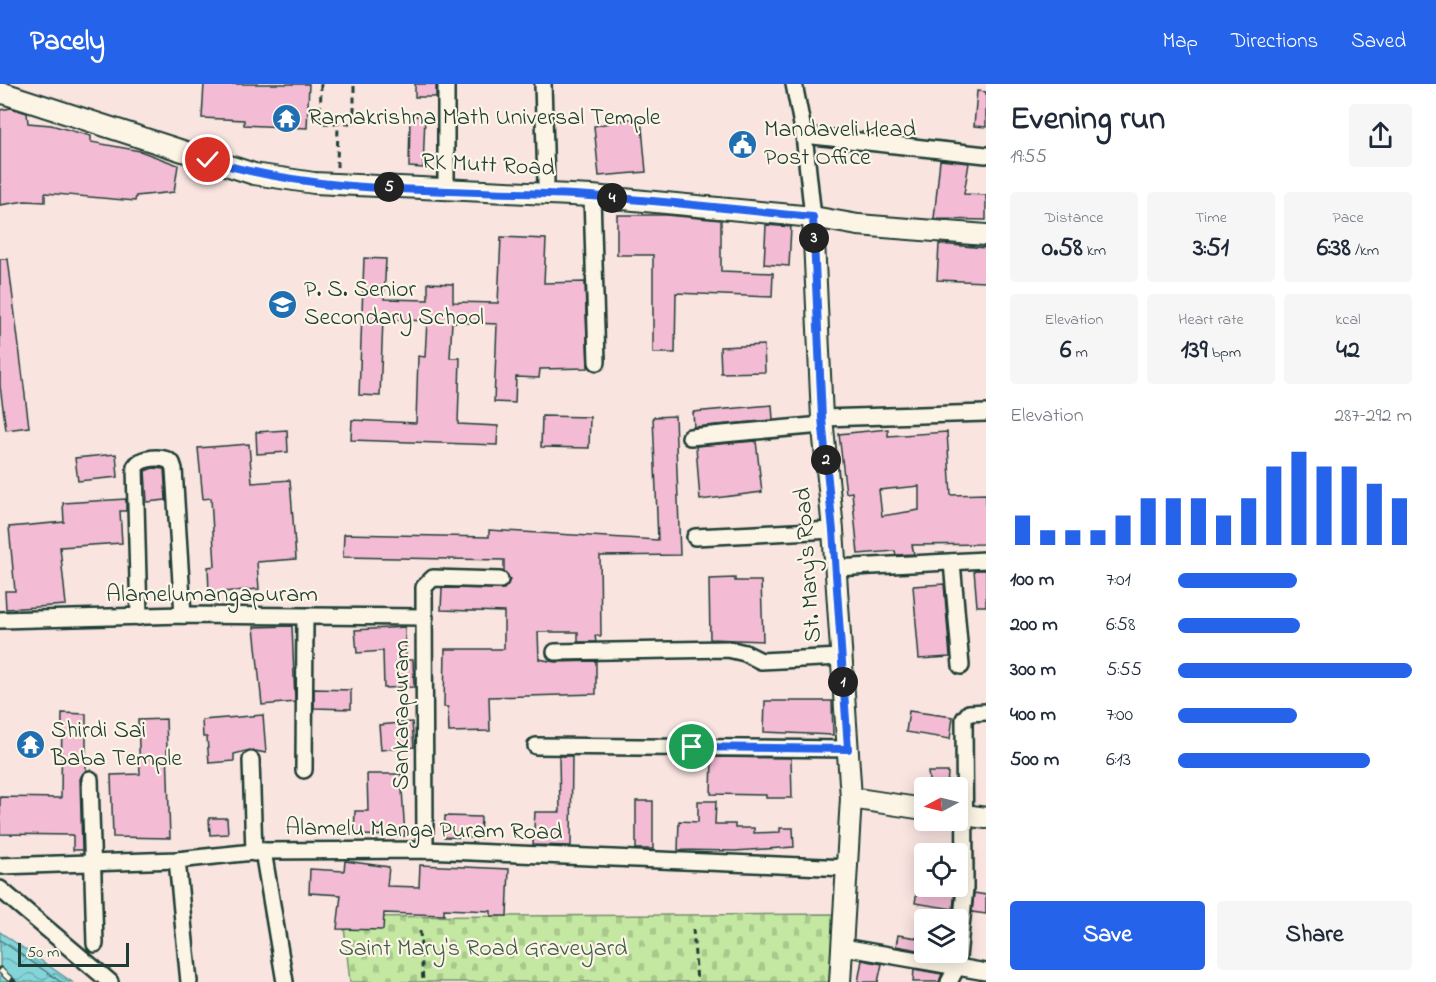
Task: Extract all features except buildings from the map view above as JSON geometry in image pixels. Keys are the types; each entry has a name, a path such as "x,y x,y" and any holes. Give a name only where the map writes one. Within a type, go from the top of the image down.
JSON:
{"main road":[{"name":"RK Mutt Road","path":"0,92 254,174 335,184 592,196 813,217 858,225 986,236"},
{"name":"St. Mary's Road","path":"813,217 822,422 833,531 850,798 840,982"},
{"path":"850,798 914,808"},
{"path":"968,815 986,818"}],"street":[{"path":"446,84 446,190"},
{"path":"543,84 546,182"},
{"path":"794,84 804,135 813,217"},
{"path":"804,135 986,155"},
{"path":"592,196 597,362"},
{"path":"690,437 822,422 986,413"},
{"path":"140,617 135,467 145,460 163,458 172,463 174,470 183,615"},
{"path":"694,537 833,531"},
{"path":"835,568 986,560"},
{"path":"952,562 961,666"},
{"name":"Sankarapuram","path":"425,850 424,587 433,578 500,580"},
{"name":"Alamelumangapuram","path":"0,621 183,615 425,617"},
{"path":"304,617 304,770"},
{"path":"555,652 728,649 745,653 761,661 841,657"},
{"path":"962,777 964,719 969,713 986,712"},
{"path":"536,746 848,749"},
{"path":"251,760 259,852 285,982"},
{"path":"90,779 95,944"},
{"path":"949,982 957,967 965,888 962,831"},
{"name":"Alamelu Manga Puram Road","path":"0,866 92,861 177,860 259,852 425,850 847,868"},
{"path":"177,860 189,982"},
{"path":"0,889 110,982"},
{"path":"843,947 986,972"}],"path":[{"path":"321,84 320,123 338,124 354,124 354,84"},
{"path":"335,184 338,124"},
{"path":"693,929 697,982"},
{"path":"420,931 423,982"}],"green space":[{"name":"Saint Mary's Road Graveyard","path":"837,914 830,982 350,982 343,917"}],"water":[{"path":"0,932 72,982 0,982"}],"railway":[{"path":"0,970 13,982"}],"place":[{"name":"Ramakrishna Math Universal Temple","path":"287,118"},
{"name":"Mandaveli Head Post Office","path":"743,144"},
{"name":"P. S. Senior Secondary School","path":"283,304"},
{"name":"Shirdi Sai Baba Temple","path":"30,745"}],"route":[{"path":"208,160 254,174 314,183 592,196 813,217 822,418 833,531 848,749 692,747"}]}
